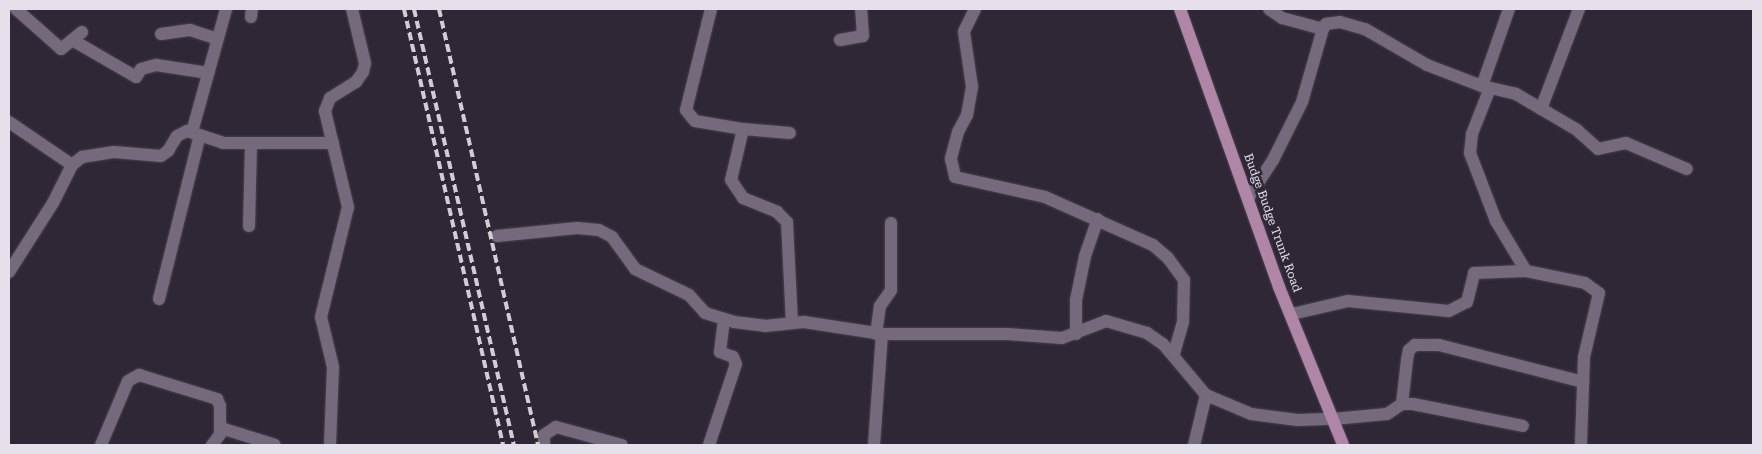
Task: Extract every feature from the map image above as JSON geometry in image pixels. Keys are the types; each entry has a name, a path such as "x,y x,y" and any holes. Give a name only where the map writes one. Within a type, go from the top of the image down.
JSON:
{"main road":[{"name":"Budge Budge Trunk Road","path":"1180,9 1248,197 1343,445"}],"street":[{"path":"16,9 28,16 57,48 65,49 78,36 136,77 141,70 156,65 208,73"},
{"path":"160,300 208,73 226,9"},
{"path":"330,445 333,367 321,317 348,207 333,143 326,102 356,82 363,72 364,63 352,9"},
{"path":"711,9 686,110 695,121 790,133"},
{"path":"840,40 863,36 861,9"},
{"path":"975,9 964,32 972,87 967,115 958,132 951,159 955,177 1045,198 1098,219 1153,245 1168,258 1184,280 1183,322 1173,356"},
{"path":"1269,9 1282,18 1323,29"},
{"path":"1509,9 1472,134 1470,152 1496,220 1526,271"},
{"path":"1540,109 1579,9"},
{"path":"1248,197 1273,160 1302,102 1323,29 1332,22 1350,23 1383,38 1427,65 1486,87 1516,94 1577,130 1598,148 1626,143 1687,169"},
{"path":"161,34 190,30 217,39"},
{"path":"9,122 72,165"},
{"path":"743,128 731,180 743,198 777,212 787,222 792,323"},
{"path":"9,272 53,203 72,165 82,157 105,153 161,156 168,152 181,133 196,134 213,142 333,143"},
{"path":"249,226 251,143"},
{"path":"1076,334 1076,300 1085,256 1098,219"},
{"path":"874,445 880,306 892,290 891,223"},
{"path":"497,236 576,228 599,230 612,237 631,266 689,295 705,313 753,325 792,323 879,334 1007,334 1062,338 1106,321 1120,323 1147,333 1173,356 1206,395 1251,414 1298,420 1333,419 1387,414 1402,404 1524,426"},
{"path":"1292,314 1348,301 1449,311 1467,302 1474,273 1526,271 1585,283 1597,289 1599,301 1588,336 1583,382 1581,445"},
{"path":"709,445 736,364 735,358 720,352 724,319"},
{"path":"1402,404 1409,350 1415,345 1439,345 1583,382"},
{"path":"101,445 128,381 139,375 217,399 220,406 220,431 212,445"},
{"path":"1194,445 1206,395"},
{"path":"544,445 544,435 556,427 622,445"},
{"path":"220,431 230,430 275,445"}],"railway":[{"path":"404,9 503,445"},
{"path":"414,9 514,445"},
{"path":"439,9 538,445"}]}
